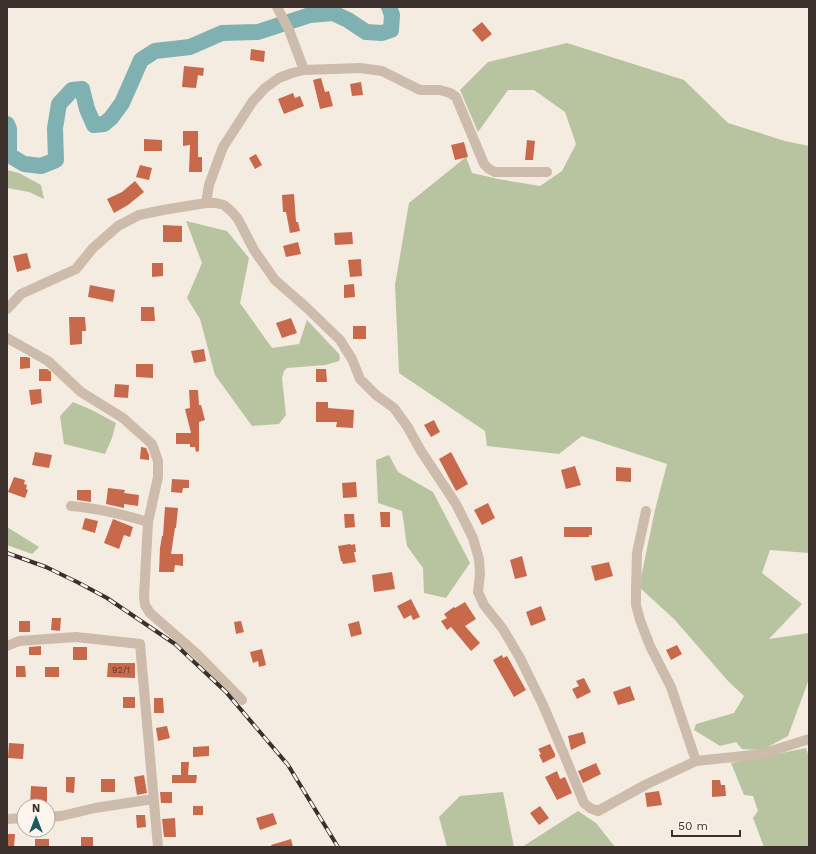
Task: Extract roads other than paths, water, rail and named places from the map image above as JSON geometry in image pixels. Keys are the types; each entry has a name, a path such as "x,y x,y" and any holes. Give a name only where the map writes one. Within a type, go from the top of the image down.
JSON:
{"street":[{"path":"276,7 289,30 304,70"},
{"path":"206,203 209,185 223,147 253,101 265,88 279,78 304,70 372,69 382,71 420,90 440,90 450,93 456,97 484,164 489,169 494,172 547,172"},
{"path":"7,309 21,294 76,269 93,248 118,226 139,215 206,203 224,205 238,219 254,250 275,280 340,340 352,359 360,379 376,395 394,408 456,504 473,538 479,559 480,574 478,592 484,605 503,629 520,658 564,752 584,803 590,808 598,811 647,784 696,761 762,754 809,740"},
{"path":"7,338 48,361 81,392 123,418 152,444 158,461 158,477 148,522 144,596 145,605 150,613 196,654 242,700"},
{"path":"71,506 125,515 148,522"},
{"path":"646,511 638,553 636,605 650,646 671,687 696,761"},
{"path":"7,646 19,641 76,637 140,644 158,847"},
{"path":"56,816 96,808 153,800"}],"waterway":[{"path":"7,124 9,129 9,155 24,164 41,166 56,160 55,128 59,104 72,90 82,89 87,109 94,125 104,124 111,118 122,103 141,60 155,51 190,47 222,33 258,32 310,15 333,13 348,20 366,32 382,33 391,30 392,15 389,7"}],"railway":[{"path":"7,553 46,567 107,598 175,644 226,692 288,765 338,847"}]}
